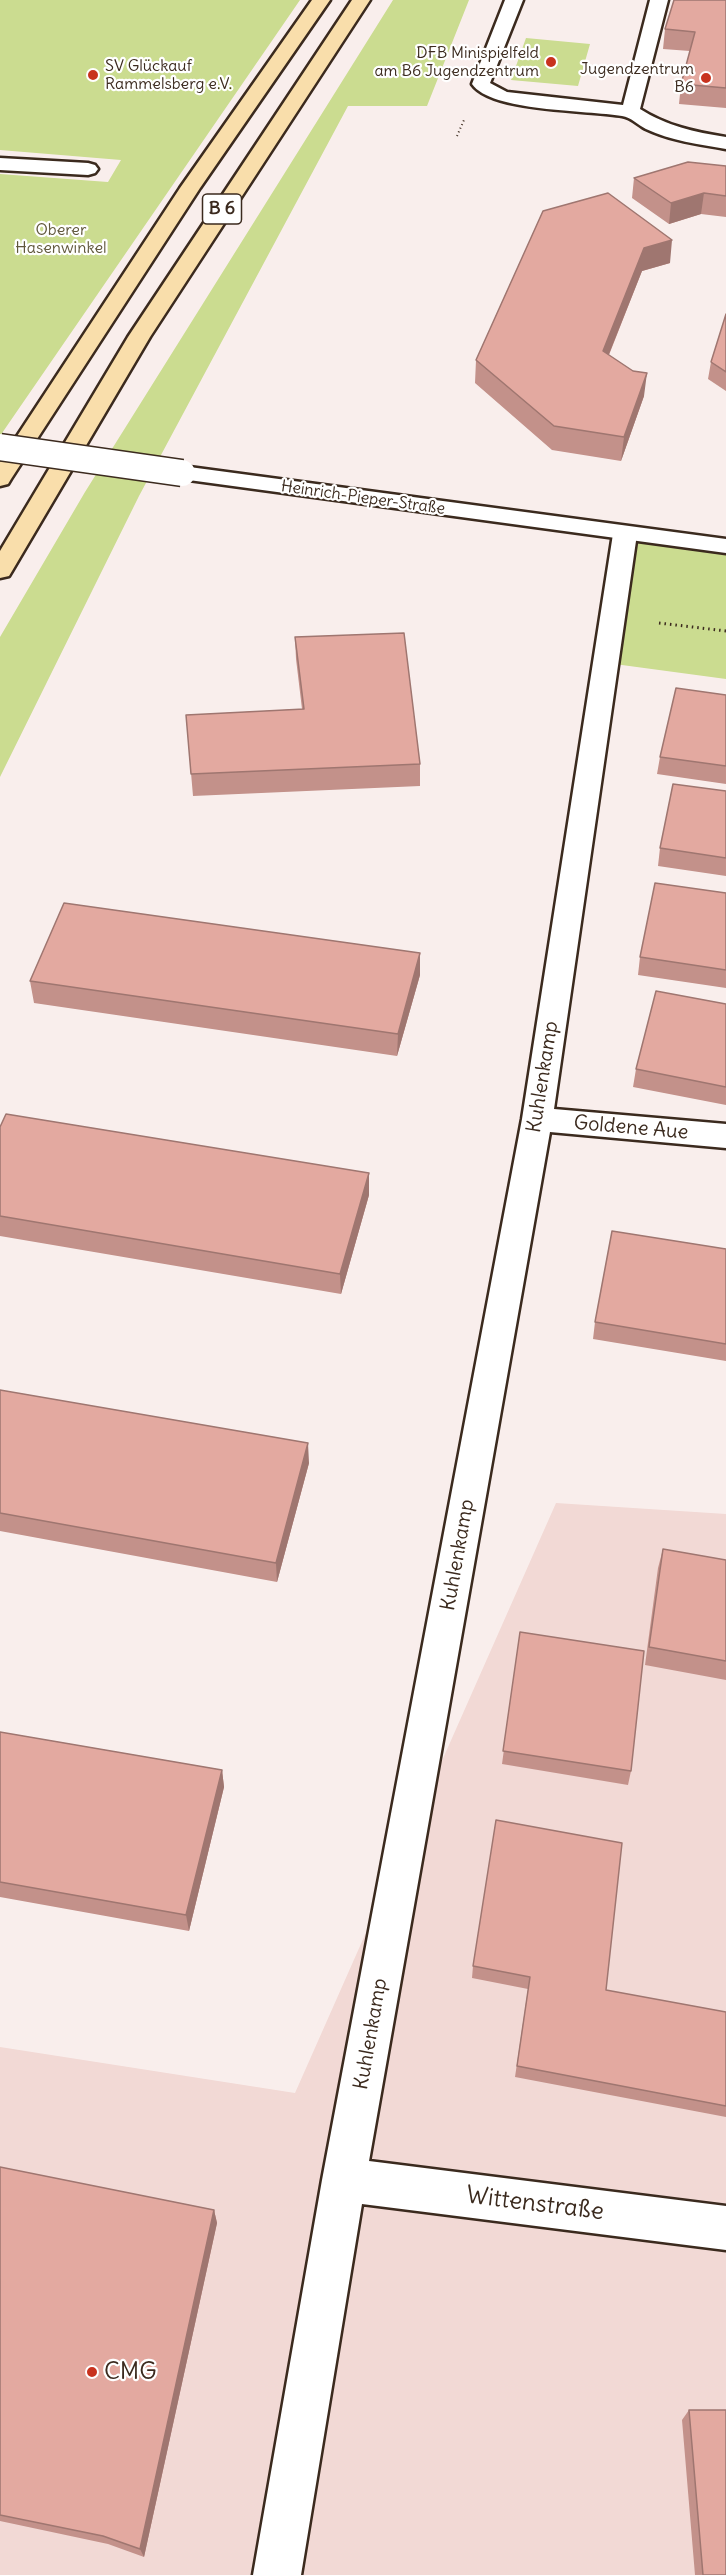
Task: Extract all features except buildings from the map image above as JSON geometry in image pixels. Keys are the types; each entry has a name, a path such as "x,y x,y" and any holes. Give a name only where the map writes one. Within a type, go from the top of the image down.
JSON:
{"highway":[{"name":"B 6","path":"0,478 190,188 321,0"},
{"name":"B 6","path":"0,571 139,337 361,0"}],"street":[{"path":"514,0 482,84 487,90 503,97 630,111 652,125 684,136 726,143"},
{"path":"630,111 659,0"},
{"path":"0,164 88,169"},
{"name":"Heinrich-Pieper-Straße","path":"0,447 726,546"},
{"name":"Kuhlenkamp","path":"277,2575 344,2180 537,1119 625,534"},
{"name":"Goldene Aue","path":"537,1119 726,1137"},
{"name":"Wittenstraße","path":"344,2180 726,2228"}],"path":[{"path":"614,618 726,631"}],"shaded area":[{"path":"556,1503 726,1514 726,2575 0,2575 0,2047 295,2093"}],"green space":[{"name":"Oberer Hasenwinkel","path":"0,0 300,0 0,436 0,174 108,182 121,160 0,150"},
{"path":"393,0 469,0 427,106 348,106 139,496 0,777 0,637 85,492"},
{"name":"DFB Minispielfeld am B6 Jugendzentrum","path":"526,38 590,44 578,86 511,80"},
{"path":"625,534 726,546 726,679 607,663"}],"place":[{"name":"DFB Minispielfeld am B6 Jugendzentrum","path":"551,62"},
{"name":"SV Glückauf Rammelsberg e.V.","path":"93,75"},
{"name":"Jugendzentrum B6","path":"706,78"},
{"name":"CMG","path":"92,2372"}]}
